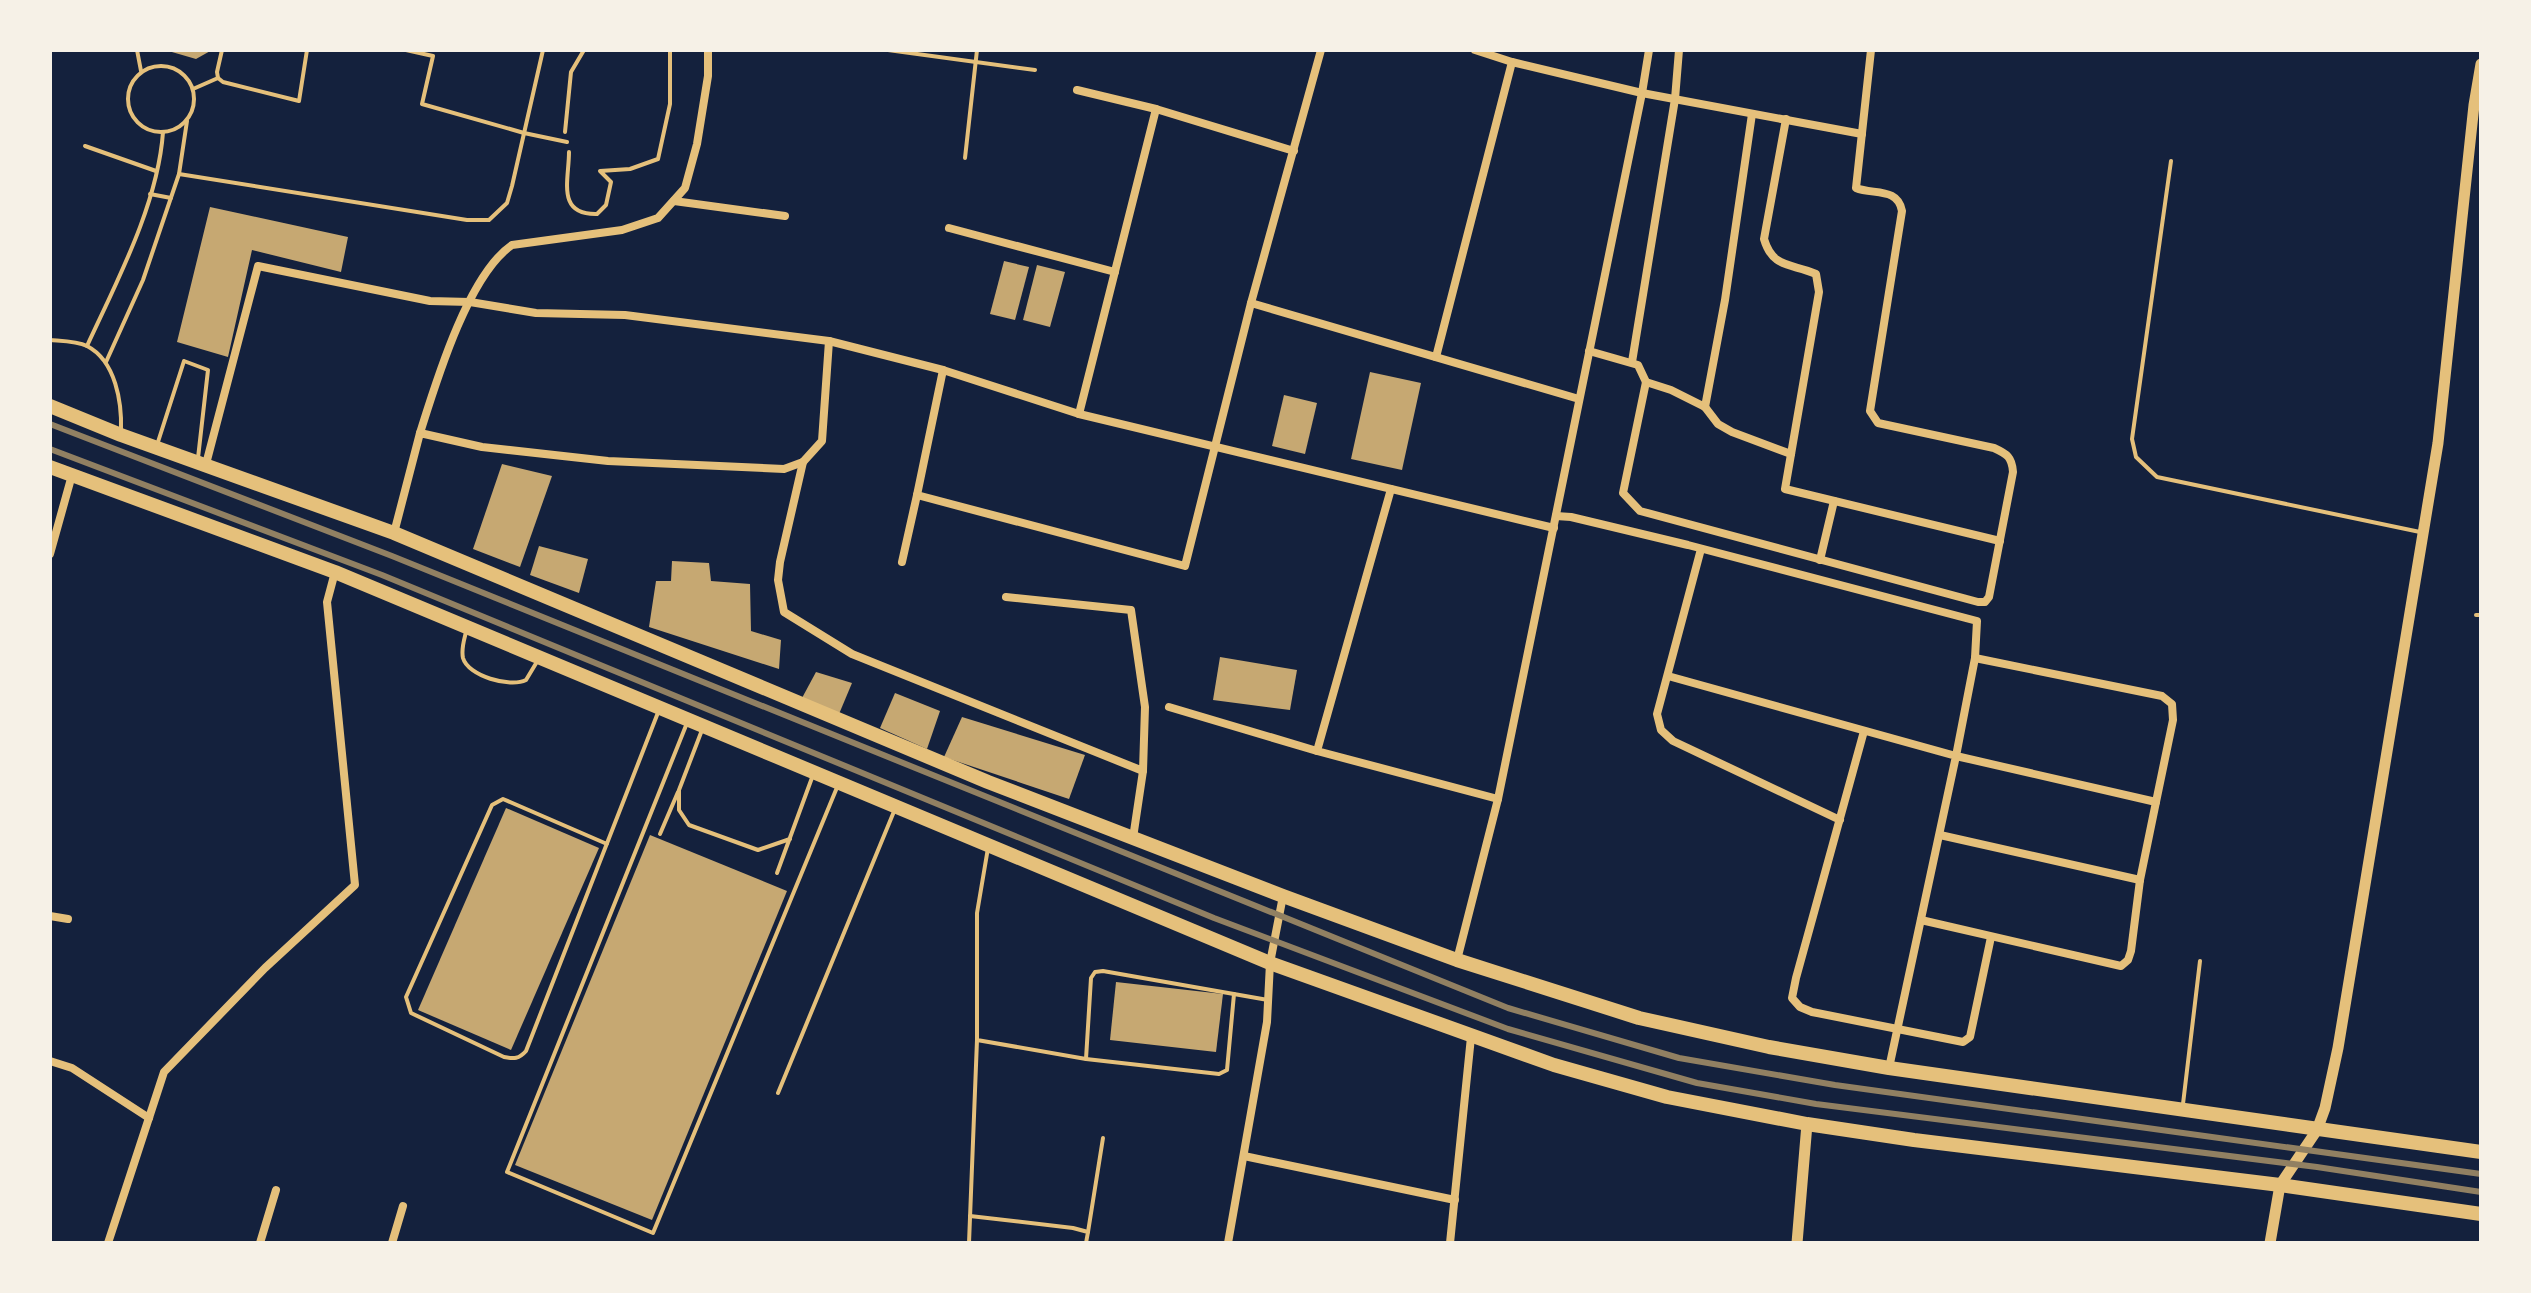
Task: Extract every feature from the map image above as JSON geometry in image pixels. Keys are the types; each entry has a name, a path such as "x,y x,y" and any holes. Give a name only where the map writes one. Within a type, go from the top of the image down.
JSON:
{"main road":[{"path":"50,406 121,435 394,533 988,782 1283,896 1457,960 1639,1018 1769,1047 1889,1068 2481,1152"},
{"path":"50,467 335,572 1270,963 1554,1065 1667,1097 1807,1124 2481,1214"}],"street":[{"path":"394,533 420,433 444,359 470,302 497,255 512,245 622,230 658,218 685,188 697,144 708,76 708,50"},
{"path":"917,495 1185,566 1251,303 1321,50"},
{"path":"1475,50 1642,93 1862,134"},
{"path":"1457,960 1498,799 1649,50"},
{"path":"1632,362 1675,99 1679,50"},
{"path":"1589,351 1638,365 1646,382 1623,493 1633,507 1648,514 1985,602 1989,597 2013,462 2008,455 1994,448 1878,423 1870,411 1902,211 1901,203 1891,194 1856,188 1871,50"},
{"path":"1436,357 1512,62"},
{"path":"2270,1243 2280,1185 2317,1130 2338,1048 2438,443 2481,64"},
{"path":"1077,90 1156,109 1294,151"},
{"path":"1079,414 1156,109"},
{"path":"1705,407 1725,300 1752,114"},
{"path":"1786,119 1764,239 1772,258 1816,274 1819,283 1785,489 2000,541"},
{"path":"674,201 785,216"},
{"path":"949,228 1115,272"},
{"path":"202,462 258,266 430,301 470,302 536,313 625,315 829,341 943,370 1079,414 1554,528"},
{"path":"1251,303 1579,399"},
{"path":"420,433 482,447 608,461 784,469 803,462 822,441 829,341"},
{"path":"902,562 943,370"},
{"path":"1646,382 1705,407 1718,424 1732,432 1791,454"},
{"path":"803,462 780,562 778,580 784,612 852,654 1143,771"},
{"path":"50,554 72,475"},
{"path":"1317,751 1391,489"},
{"path":"1820,560 1834,501"},
{"path":"1556,516 1701,549 1977,621 1975,658 1956,756 1889,1068"},
{"path":"1701,549 1657,714 1661,730 1673,741 1840,820"},
{"path":"108,1243 164,1072 265,968 355,885 327,602 335,572"},
{"path":"1006,597 1131,610 1145,707 1143,771 1133,838"},
{"path":"1921,920 2121,966 2128,960 2131,951 2140,880 2173,720 2172,704 2162,696 1975,658"},
{"path":"1668,676 1956,756 2156,802"},
{"path":"1169,707 1317,751 1498,799"},
{"path":"1864,731 1792,998 1800,1007 1812,1012 1963,1042 1970,1037 1991,937"},
{"path":"1940,835 2140,880"},
{"path":"1228,1243 1267,1022 1270,963 1283,896"},
{"path":"50,916 68,919"},
{"path":"1450,1243 1471,1037"},
{"path":"50,1061 72,1068 149,1118"},
{"path":"1797,1243 1807,1124"},
{"path":"1244,1156 1455,1200"},
{"path":"260,1243 276,1190"},
{"path":"392,1243 403,1206"}],"lane":[{"path":"137,50 141,72"},
{"path":"218,78 222,50"},
{"path":"218,78 223,82 299,101 307,50"},
{"path":"406,50 433,56 422,104 567,142"},
{"path":"179,174 467,220 489,220 507,203 543,50"},
{"path":"888,50 1035,70"},
{"path":"965,158 977,50"},
{"path":"106,362 143,280 179,174 187,121 193,111 193,89 181,72 161,65 141,72 129,90 130,111 143,127 172,131 187,121"},
{"path":"193,89 218,78"},
{"path":"87,346 134,241 162,156 163,132"},
{"path":"85,146 156,171"},
{"path":"2171,161 2132,439 2136,457 2157,477 2423,532"},
{"path":"150,194 171,198"},
{"path":"50,340 87,346 106,362 117,389 121,435"},
{"path":"156,447 184,361 208,370 202,462"},
{"path":"467,627 463,659 470,669 484,675 509,685 518,684 531,674 539,657"},
{"path":"607,844 503,799 492,805 406,997 411,1013 504,1057 521,1057 526,1051 607,844 660,708"},
{"path":"688,720 507,1172 653,1233 839,783"},
{"path":"660,834 704,726"},
{"path":"777,873 814,772"},
{"path":"679,790 679,810 689,825 758,850 790,839"},
{"path":"778,1093 896,806"},
{"path":"969,1243 977,1040 977,913 989,845"},
{"path":"2182,1111 2200,961"},
{"path":"1086,1059 1091,978 1095,972 1268,1000"},
{"path":"977,1040 1086,1059 1219,1074 1227,1070 1234,994"},
{"path":"1086,1243 1103,1138"},
{"path":"970,1216 1088,1232"}],"path":[{"path":"584,50 571,72 564,129 569,155 566,192 572,206 583,214 597,214 606,205 611,182 600,171 630,169 658,159 670,104 670,50"}],"building":[{"path":"165,50 212,50 196,59"},
{"path":"210,207 348,237 341,272 252,250 228,357 177,342"},
{"path":"1004,261 1029,267 1015,320 990,314"},
{"path":"1037,265 1065,272 1050,327 1023,320"},
{"path":"1370,372 1421,383 1402,470 1351,459"},
{"path":"1284,395 1317,403 1305,454 1272,446"},
{"path":"502,464 552,476 520,567 473,549"},
{"path":"539,546 588,559 579,593 530,575"},
{"path":"672,561 709,563 711,581 750,584 751,631 781,640 779,669 649,627 656,581 671,581"},
{"path":"1220,657 1297,670 1290,710 1213,700"},
{"path":"816,672 852,683 839,714 802,698"},
{"path":"895,693 940,711 927,749 880,728"},
{"path":"962,717 1085,755 1069,799 944,757"},
{"path":"506,808 599,848 511,1050 418,1010"},
{"path":"650,835 787,891 652,1220 515,1165"},
{"path":"1116,982 1223,994 1216,1052 1110,1040"}],"railway":[{"path":"50,424 392,556 1508,1008 1679,1058 1835,1085 2481,1174"},
{"path":"50,449 382,575 1214,918 1508,1029 1697,1083 1816,1104 2317,1167 2481,1192"}]}
